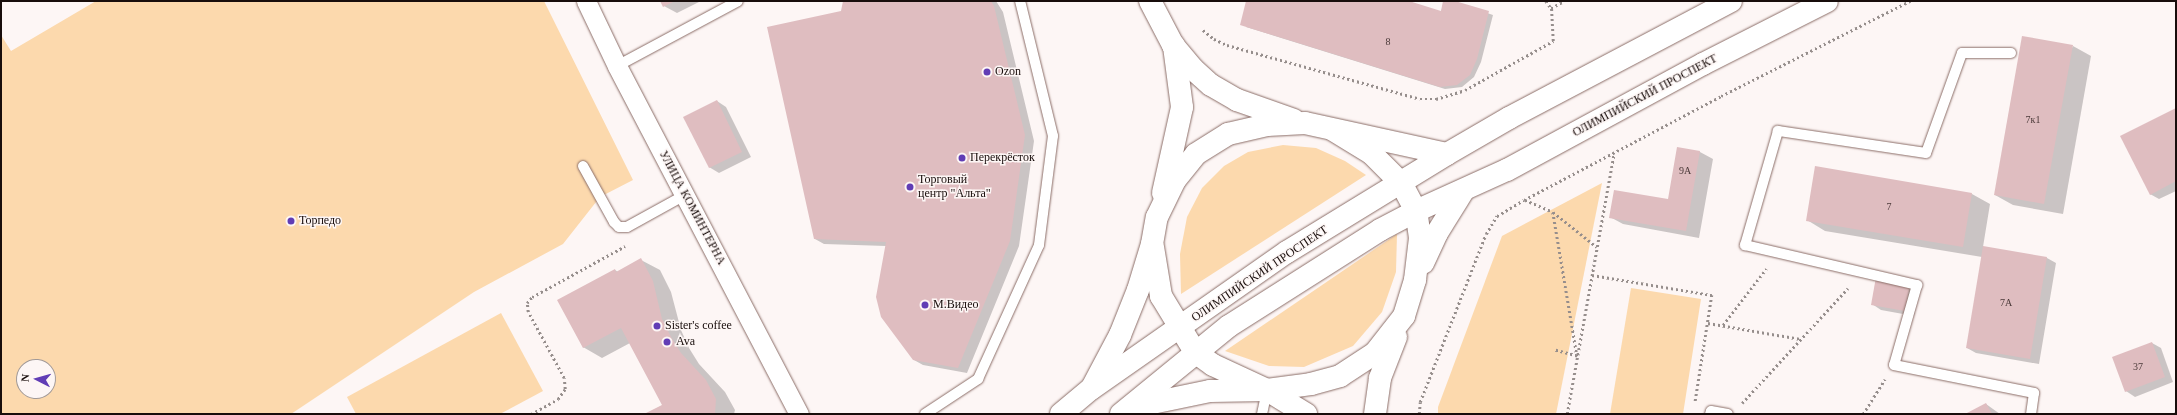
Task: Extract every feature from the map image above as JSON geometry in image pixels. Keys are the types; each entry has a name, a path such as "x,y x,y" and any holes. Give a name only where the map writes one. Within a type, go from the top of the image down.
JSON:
{"street":[{"name":"УЛИЦА КОМИНТЕРНА","path":"586,1 617,66 800,414"},
{"path":"1150,1 1173,45 1193,69 1211,85 1237,100 1305,123"},
{"name":"ОЛИМПИЙСКИЙ ПРОСПЕКТ","path":"1061,414 1091,389 1287,252 1447,154 1522,111 1731,1"},
{"name":"ОЛИМПИЙСКИЙ ПРОСПЕКТ","path":"1121,414 1195,352 1236,322 1380,230 1416,211 1463,192 1507,170 1703,64 1827,1"},
{"path":"1157,217 1182,107 1173,45"},
{"name":"ОЛИМПИЙСКИЙ ПРОСПЕКТ","path":"1091,389 1120,335 1138,290 1152,244 1157,217 1175,180 1196,154 1228,134 1267,125 1305,123 1447,154"},
{"name":"ОЛИМПИЙСКИЙ ПРОСПЕКТ","path":"1333,130 1371,152 1401,183 1416,211 1420,238 1415,280"},
{"name":"ОЛИМПИЙСКИЙ ПРОСПЕКТ","path":"1121,414 1152,403 1210,391 1267,390 1311,384 1340,376 1375,353 1404,316 1415,280 1437,233 1463,192"},
{"name":"ОЛИМПИЙСКИЙ ПРОСПЕКТ","path":"1152,244 1161,296 1195,352 1213,365 1267,390"},
{"path":"1375,414 1380,378 1404,316"},
{"path":"1267,390 1306,414"}],"lane":[{"path":"617,66 738,1"},
{"path":"925,414 978,379 1039,245 1053,136 1020,1"},
{"path":"2011,53 1962,53 1926,153 1778,130 1745,245 1917,285 1894,365 2034,393 2031,414"},
{"path":"583,166 614,222 619,227 627,227 685,195"},
{"path":"1262,414 1267,390"},
{"path":"1710,414 1711,411 1728,414"}],"path":[{"path":"1204,30 1214,39 1227,44 1420,99 1436,99 1464,90 1553,41 1551,8 1546,1"},
{"path":"1551,8 1564,1"},
{"path":"1419,414 1420,402 1486,234 1497,216 1524,200 1614,154 1721,96 1910,1"},
{"path":"1567,414 1614,154"},
{"path":"1524,200 1552,212 1597,247"},
{"path":"1552,212 1578,356"},
{"path":"531,414 558,399 565,389 564,378 528,312 528,303 532,297 630,243"},
{"path":"1722,325 1778,253"},
{"path":"1737,408 1862,272"},
{"path":"1592,275 1712,295 1694,406"},
{"path":"1708,323 1801,339"},
{"path":"1554,350 1578,356"},
{"path":"1864,414 1894,365"}],"shaded area":[{"name":"Торпедо","path":"96,1 544,1 633,180 600,197 563,244 474,292 291,414 1,414 1,35 11,51"},
{"path":"1283,145 1316,148 1345,161 1366,175 1181,294 1180,254 1187,217 1202,188 1224,166 1248,152"},
{"path":"1602,183 1556,414 1438,414 1438,407 1502,236"},
{"path":"1397,234 1396,272 1382,312 1353,346 1304,367 1269,366 1225,351"},
{"path":"1631,288 1701,299 1683,414 1610,414"},
{"path":"501,313 543,391 500,414 356,414 347,397"}],"building":[{"path":"660,1 675,1 663,7"},
{"name":"Торговый центр \"Альта\"","path":"843,1 991,1 994,6 1025,135 1010,241 958,368 913,360 881,317 876,297 886,242 814,239 767,27 841,11"},
{"path":"1246,1 1409,1 1441,11 1443,1 1455,1 1489,11 1477,59 1470,75 1457,85 1440,87 1240,25"},
{"path":"2022,36 2073,45 2044,204 1994,195"},
{"path":"717,100 742,152 709,168 683,117"},
{"path":"2176,108 2176,181 2150,195 2120,136"},
{"path":"1677,147 1700,151 1686,231 1609,218 1614,190 1668,199"},
{"path":"1815,166 1972,193 1963,247 1806,221"},
{"path":"1983,246 2047,257 2030,359 1966,348"},
{"path":"641,258 653,281 662,319 671,337 681,353 706,380 716,399 715,414 644,414 662,405 621,328 583,348 557,300 615,269 616,272"},
{"path":"1876,277 1910,284 1905,311 1871,305"},
{"path":"2152,342 2165,377 2125,392 2112,357"},
{"path":"1986,403 1992,414 1965,414"}],"place":[{"name":"Ozon","path":"987,72"},
{"name":"Перекрёсток","path":"962,158"},
{"name":"Торговый центр \"Альта\"","path":"910,187"},
{"name":"Торпедо","path":"291,221"},
{"name":"М.Видео","path":"925,305"},
{"name":"Sister's coffee","path":"657,326"},
{"name":"Ava","path":"667,342"}]}
